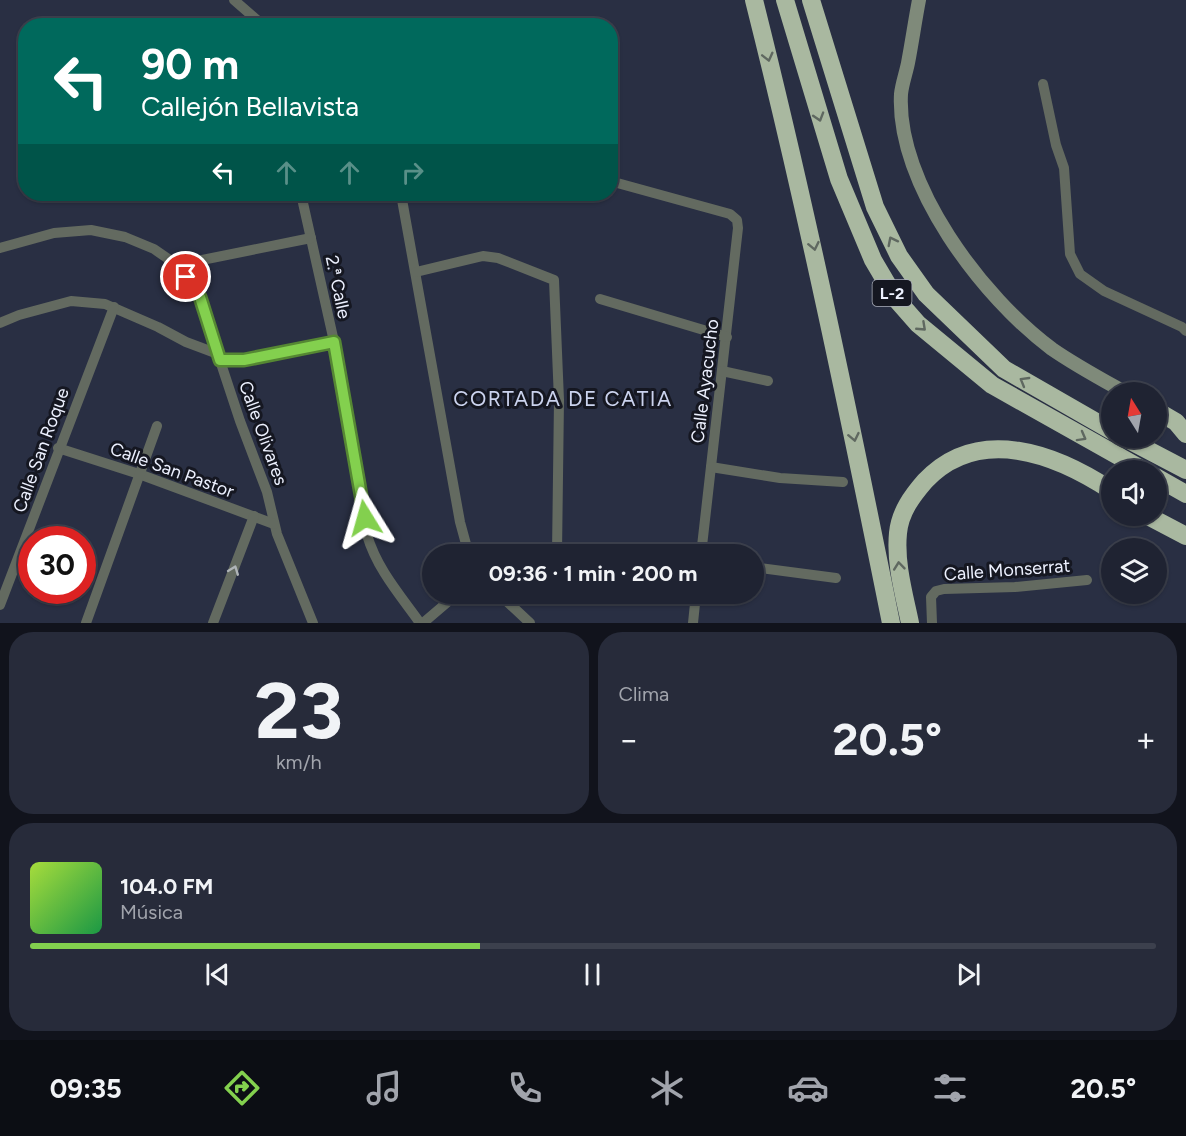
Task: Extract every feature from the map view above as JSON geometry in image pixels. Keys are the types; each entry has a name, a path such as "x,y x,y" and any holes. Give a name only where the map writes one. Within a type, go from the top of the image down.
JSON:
{"highway":[{"path":"754,0 814,247 891,623"},
{"name":"L-2","path":"785,0 839,179 868,251 896,299 918,324 992,385 1125,460"},
{"name":"L-2","path":"811,0 874,207 899,256 926,294 1004,369 1101,425"},
{"path":"1167,417 1176,422 1186,434"},
{"path":"1144,448 1186,470"},
{"path":"910,623 901,577 898,532 903,512 914,494 934,471 968,454 985,450 1023,450 1063,464 1101,484"},
{"path":"1167,483 1186,494"},
{"path":"1167,526 1186,536"}],"main road":[{"path":"919,0 901,93 902,123 909,153 938,218 966,262 1020,323 1053,350 1107,382"},
{"path":"1167,415 1186,419"}],"street":[{"path":"234,0 255,18"},
{"path":"1043,84 1056,145 1064,168 1070,254 1080,274 1104,291 1182,327 1186,331"},
{"name":"Calle Ayacucho","path":"618,183 730,214 736,220 738,228 702,544"},
{"name":"2.ª Calle","path":"303,201 334,342 372,550 389,581 422,623"},
{"path":"402,201 460,522 467,544"},
{"name":"Calle Olivares","path":"0,248 54,233 91,230 135,241 154,249 177,265 200,297 240,421 267,492 274,524 313,623"},
{"path":"177,265 311,238"},
{"path":"416,272 483,256 498,258 554,280 559,400 555,544"},
{"path":"600,299 727,338"},
{"path":"0,323 19,315 71,301 114,307 219,357 244,360 334,342"},
{"name":"Calle San Roque","path":"0,605 58,448 114,307"},
{"path":"722,371 768,381"},
{"path":"86,623 157,426"},
{"name":"Calle San Pastor","path":"58,448 140,474 274,524"},
{"path":"711,467 780,478 843,482"},
{"path":"213,623 254,516"},
{"path":"764,568 836,578"},
{"name":"Calle Monserrat","path":"932,623 931,597 936,591 1087,580"},
{"path":"422,623 446,604"},
{"path":"510,604 530,623"},
{"path":"693,623 695,604"}],"district":[{"name":"CORTADA DE CATIA","path":"563,398"}],"route":[{"path":"186,277 200,297 220,360 228,362 244,360 334,342 365,518"}]}
